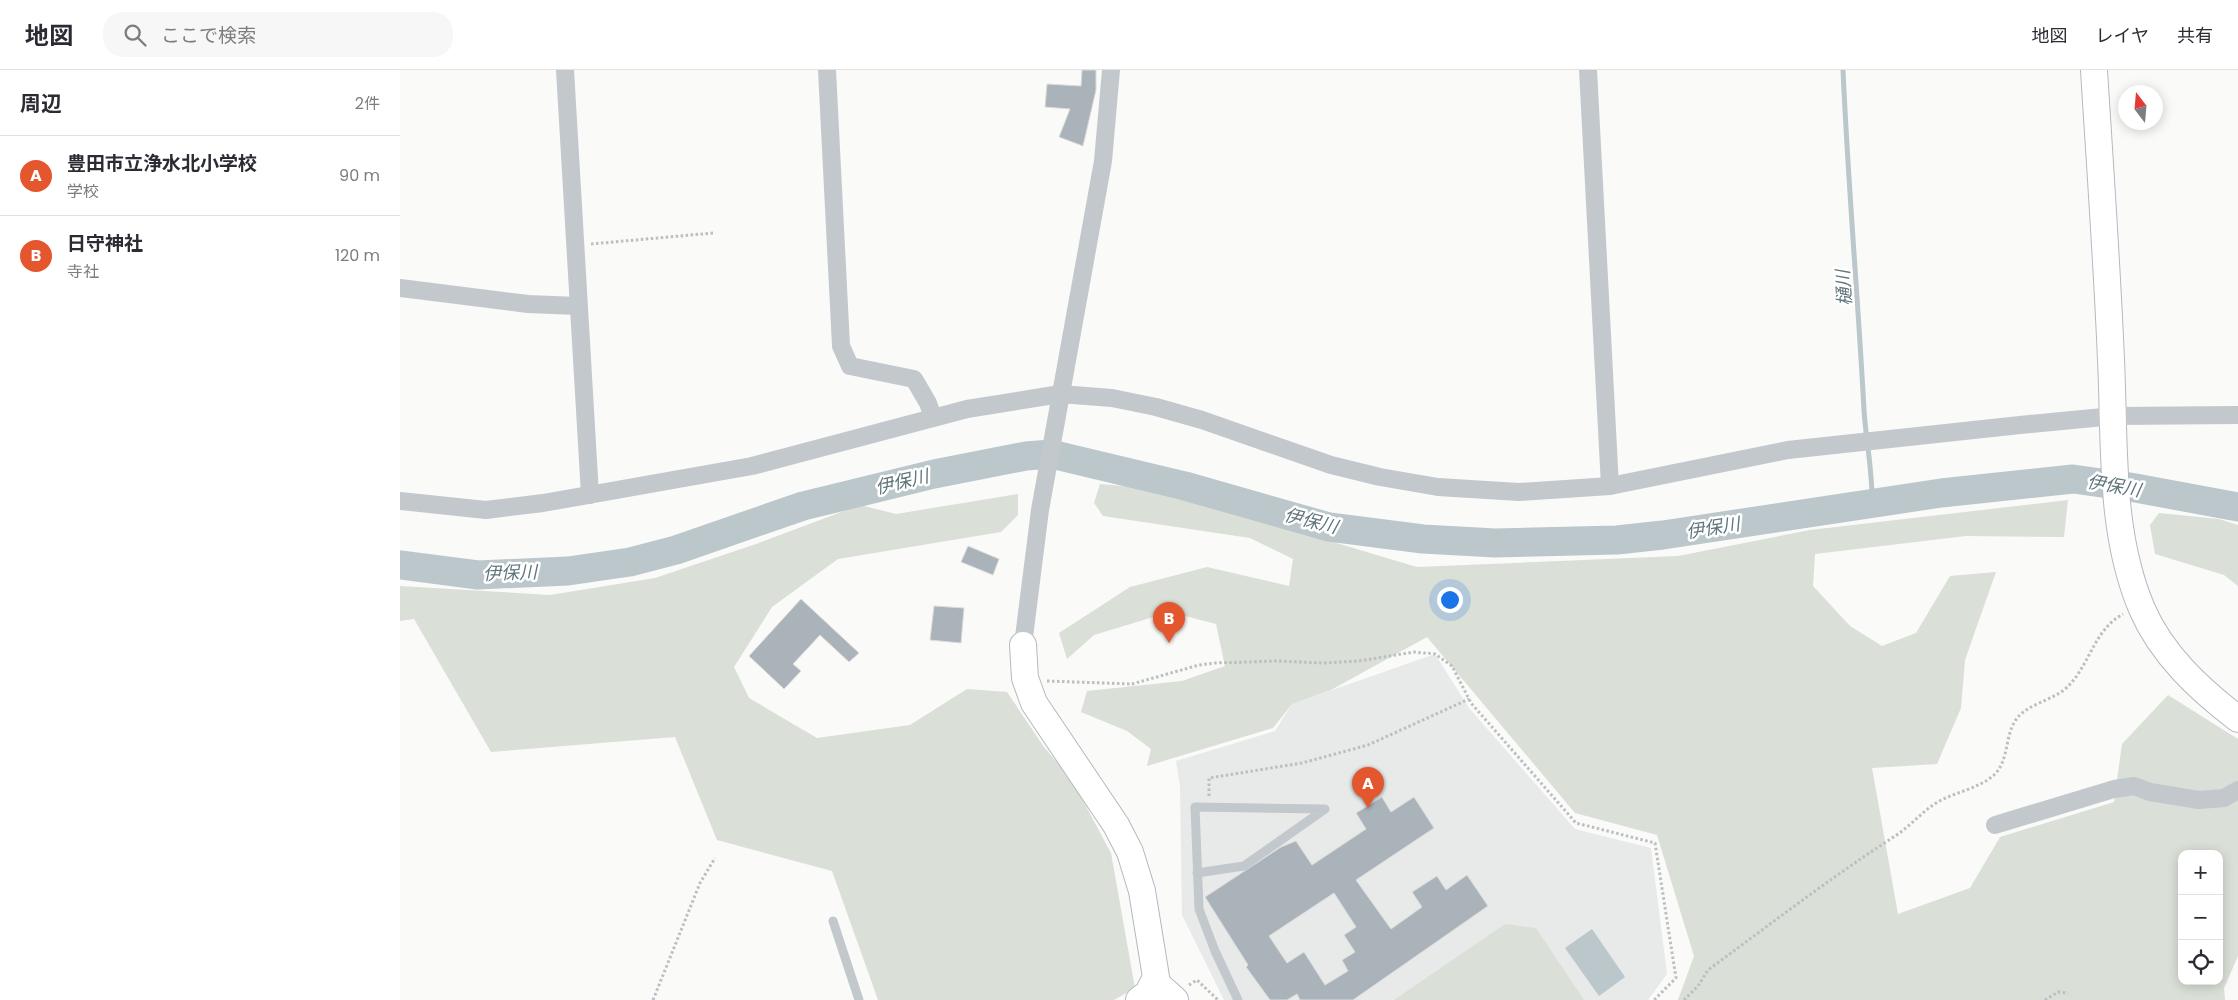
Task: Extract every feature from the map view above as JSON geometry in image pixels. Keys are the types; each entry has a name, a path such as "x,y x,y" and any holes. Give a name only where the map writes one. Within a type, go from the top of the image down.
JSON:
{"street":[{"path":"565,70 590,495"},
{"path":"827,70 840,346 850,366 914,379 928,403 933,418"},
{"path":"1111,70 1103,161 1040,510 1023,645 1025,678 1034,703 1116,825 1130,852 1142,891 1149,943 1156,972 1147,991 1180,993"},
{"path":"1588,70 1610,486"},
{"path":"2094,70 2114,424 2123,545 2127,565 2143,610 2167,652 2208,696 2238,719"},
{"path":"400,288 528,304 578,306"},
{"path":"400,501 486,510 542,504 752,466 967,409 1112,398 1156,407 1202,420 1331,465 1380,477 1438,486 1519,492 1610,486 1788,450 1862,442 2238,415"},
{"path":"1995,825 2114,790 2134,786 2150,792 2199,800 2224,798 2238,790"}],"lane":[{"path":"1197,873 1244,866 1325,809 1195,807 1197,873 1199,909 1215,951 1238,1000"},
{"path":"833,921 859,1000"}],"path":[{"path":"575,245 713,233"},
{"path":"1684,1000 1698,986 1708,970 1876,847 1894,838 1933,805 1946,797 1987,781 1996,773 2004,760 2010,735 2017,718 2025,710 2037,706 2064,690 2086,662 2105,627 2126,612"},
{"path":"1042,680 1132,684 1199,665 1215,663 1359,661 1414,652 1435,654 1452,666 1469,699 1576,823 1655,843 1676,978 1654,1000"},
{"path":"1210,807 1209,778 1302,763 1368,745 1469,699"},
{"path":"653,1000 700,882 715,858"},
{"path":"1180,993 1197,980 1218,1000"},
{"path":"2045,1000 2058,992 2068,993"}],"shaded area":[{"path":"1100,484 1135,487 1273,524 1417,567 1678,556 1810,530 2068,500 2064,537 1966,536 1815,554 1813,586 1850,626 1882,646 1916,633 1950,576 1996,572 1965,660 1961,708 1937,764 1872,768 1898,914 1970,888 2000,837 2114,802 2122,744 2168,695 2238,739 2238,956 2224,988 2225,1000 1678,1000 1694,956 1657,835 1575,813 1427,637 1331,690 1292,704 1273,728 1147,766 1151,749 1127,731 1081,712 1087,691 1182,681 1225,666 1216,624 1170,612 1094,635 1067,659 1059,633 1130,587 1207,567 1289,586 1293,559 1250,538 1103,516 1094,503"},
{"path":"1018,494 1018,515 1001,532 838,559 772,607 734,667 749,698 817,738 910,725 967,689 1007,692 1044,747 1072,780 1111,853 1135,988 1114,1000 878,1000 832,871 717,840 675,737 491,752 414,619 400,621 400,586 550,595 655,578 759,543 860,505 896,514"},
{"path":"2159,513 2219,519 2238,525 2238,586 2224,575 2155,554 2150,525"},
{"path":"1435,654 1469,708 1575,829 1651,848 1667,974 1648,1000 1224,1000 1182,915 1180,787 1176,761 1275,731 1292,704"},
{"path":"1505,924 1536,928 1584,1000 1394,1000"},
{"path":"1592,929 1625,977 1599,996 1565,948"}],"building":[{"path":"1082,70 1096,70 1096,90 1083,146 1059,137 1070,109 1045,107 1047,84 1081,86"},
{"path":"968,546 999,559 993,575 961,562"},
{"path":"801,599 859,653 849,662 820,635 793,664 801,671 784,689 749,656"},
{"path":"934,606 964,608 961,643 930,640"},
{"path":"1382,797 1391,812 1414,797 1434,828 1356,880 1391,929 1422,907 1412,892 1437,876 1446,890 1467,875 1488,906 1353,1000 1300,1000 1297,994 1287,1000 1270,1000 1246,967 1248,965 1205,897 1281,847 1296,841 1312,865 1366,829 1356,813","holes":["1334,893 1356,927 1344,935 1355,952 1342,960 1348,971 1325,985 1304,952 1287,963 1269,936"]}],"waterway":[{"name":"樋川","path":"1843,70 1864,410 1872,505"},
{"name":"伊保川","path":"400,565 478,575 568,571 630,562 676,550 803,506 934,474 1026,456 1051,454 1185,486 1329,527 1423,539 1495,543 1617,540 1663,535 1941,493 2073,479 2130,487 2238,507"}],"place":[{"name":"日守神社","path":"1169,643"},
{"name":"豊田市立浄水北小学校","path":"1368,808"}]}
